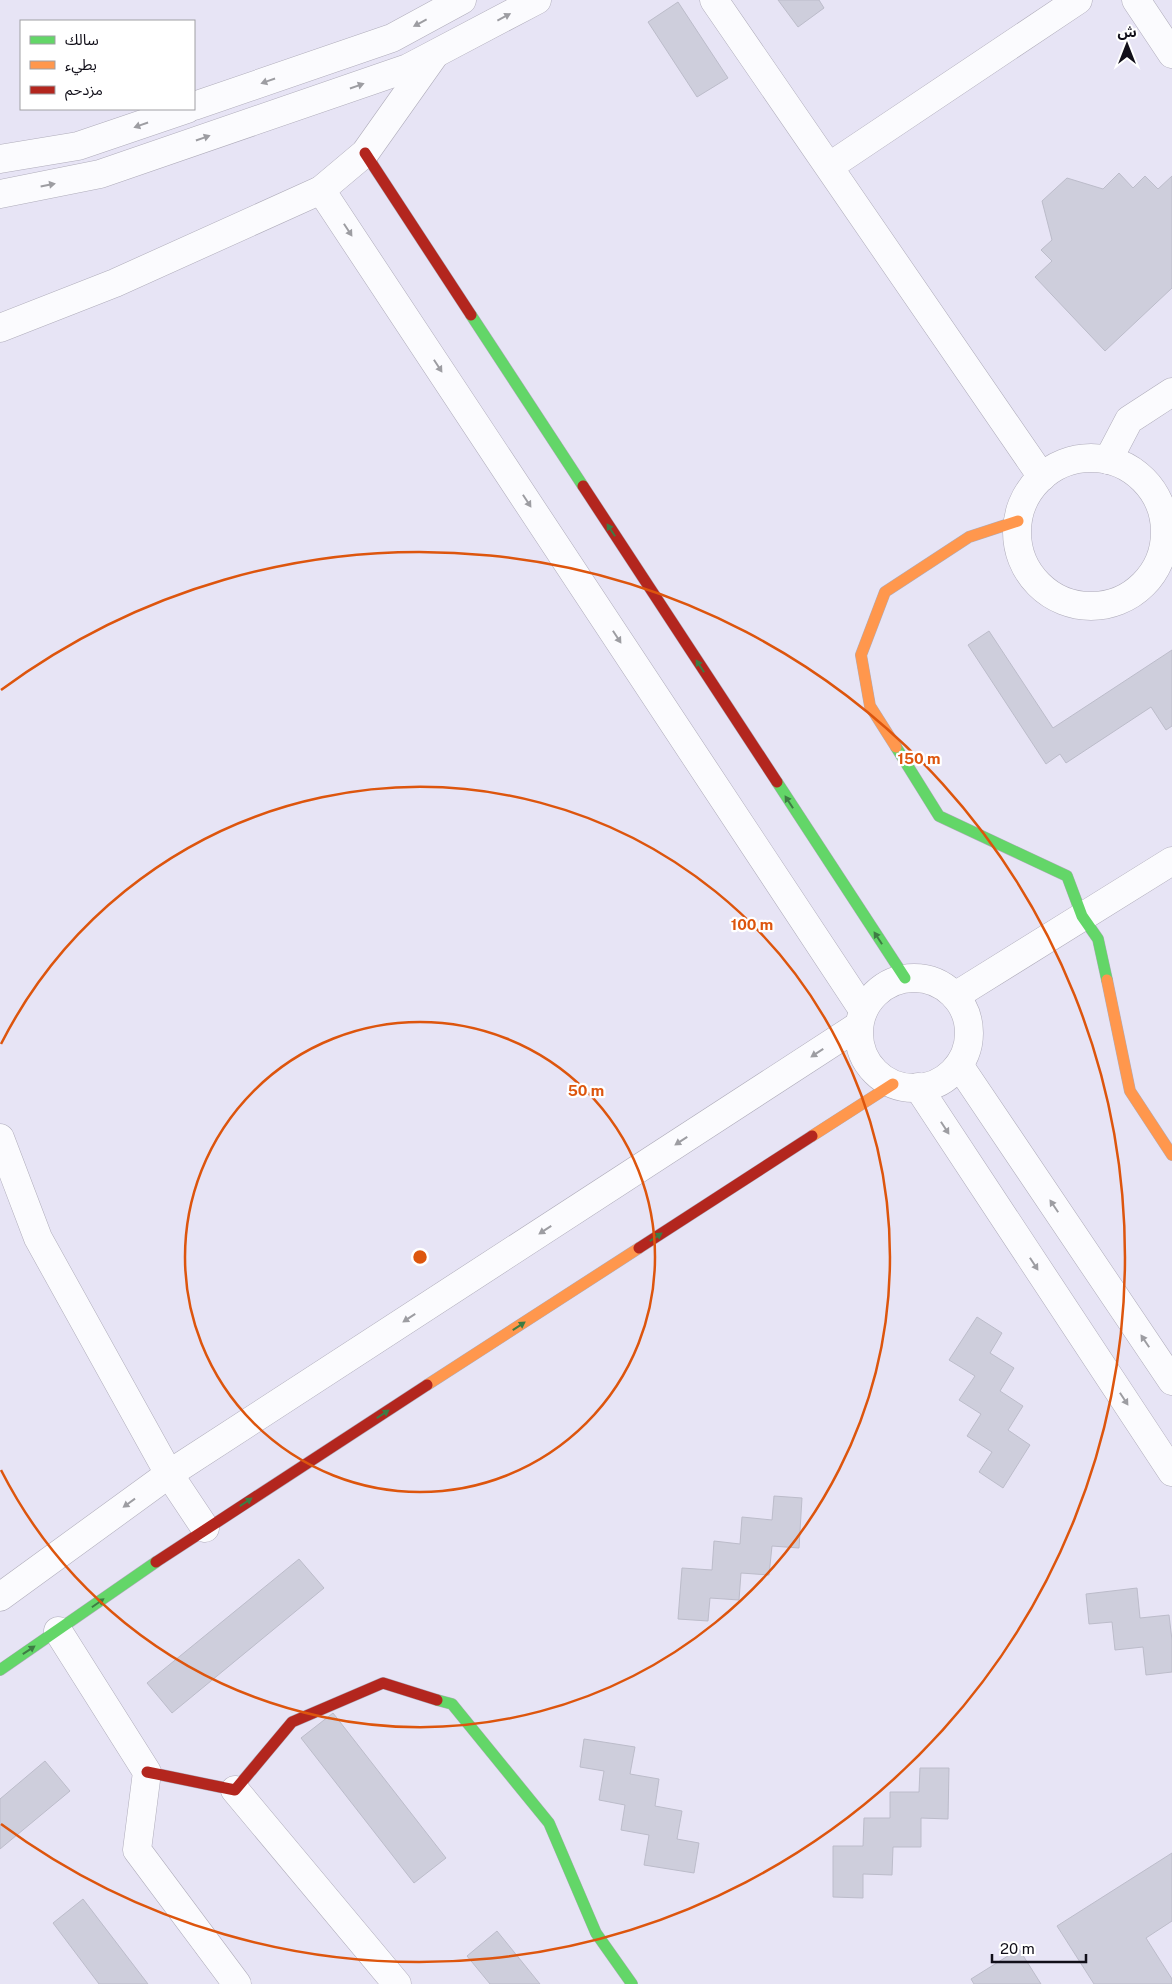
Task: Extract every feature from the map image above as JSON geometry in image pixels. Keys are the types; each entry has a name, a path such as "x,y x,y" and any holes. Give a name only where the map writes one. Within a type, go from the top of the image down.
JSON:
{"street":[{"path":"195,106 392,38 462,0"},
{"path":"0,194 100,174 408,68 537,0"},
{"path":"714,0 830,166 1042,477"},
{"path":"830,166 1078,0"},
{"path":"1136,0 1172,54"},
{"path":"0,328 115,284 322,190 365,153 435,54"},
{"path":"0,159 78,146 184,110"},
{"path":"365,153 905,978"},
{"path":"322,190 861,1018"},
{"path":"1108,460 1130,420 1172,392"},
{"path":"1084,459 1108,460 1130,468 1148,484 1160,504 1166,526 1164,549 1155,571 1138,590 1116,602 1091,606 1066,602 1044,589 1027,570 1018,546 1018,521 1026,497 1042,477 1062,464 1084,459"},
{"path":"1018,521 970,537 885,592 861,655 870,706 939,816 1067,876 1082,916 1098,939 1130,1090 1172,1155"},
{"path":"955,996 1172,861"},
{"path":"905,978 923,978 941,985 955,996 965,1012 969,1030 967,1048 959,1065 946,1078 929,1086 905,1086 877,1075 866,1061 859,1045 861,1018 874,995 888,984 905,978"},
{"path":"0,1597 169,1474 861,1018"},
{"path":"959,1065 1172,1381"},
{"path":"905,1086 1172,1472"},
{"path":"0,1670 205,1528 905,1086"},
{"path":"0,1138 38,1238 169,1474 205,1528"},
{"path":"58,1631 147,1772 137,1850 237,1984"},
{"path":"235,1790 292,1722 383,1683 452,1704 549,1823 596,1933 632,1984"},
{"path":"147,1772 235,1790 397,1984"}],"building":[{"path":"778,0 819,0 824,8 798,27"},
{"path":"678,2 728,78 697,97 648,22"},
{"path":"1119,173 1133,188 1145,176 1158,189 1172,176 1172,288 1105,351 1035,277 1052,261 1041,250 1052,240 1042,201 1067,178 1103,189"},
{"path":"989,631 1053,728 1172,650 1172,726 1166,730 1151,707 1066,763 1060,754 1046,764 968,645"},
{"path":"977,1317 1002,1333 990,1353 1014,1368 1000,1391 1023,1406 1008,1430 1030,1445 1003,1488 979,1472 992,1452 967,1436 981,1414 959,1400 975,1376 949,1360"},
{"path":"774,1496 802,1498 799,1548 772,1546 769,1575 741,1573 739,1600 710,1598 708,1621 678,1619 682,1568 712,1570 714,1541 740,1544 742,1517 772,1520"},
{"path":"299,1559 324,1588 172,1713 147,1683"},
{"path":"1137,1588 1140,1618 1169,1615 1172,1640 1172,1672 1146,1675 1143,1647 1115,1650 1112,1622 1089,1624 1086,1594"},
{"path":"333,1713 446,1858 414,1883 301,1738"},
{"path":"584,1739 635,1747 630,1774 659,1779 655,1806 682,1811 677,1839 699,1843 694,1873 644,1865 649,1835 621,1830 625,1805 599,1800 604,1771 580,1767"},
{"path":"45,1761 70,1791 0,1849 0,1799"},
{"path":"920,1768 949,1768 948,1819 921,1818 921,1847 893,1847 892,1875 863,1874 863,1898 833,1897 833,1846 863,1846 864,1818 890,1818 890,1792 919,1792"},
{"path":"1172,1853 1172,1921 1146,1938 1172,1979 1172,1984 1094,1984 1057,1926"},
{"path":"83,1899 148,1984 99,1984 53,1923"},
{"path":"497,1931 540,1984 490,1984 467,1956"},
{"path":"1019,1949 1041,1984 974,1984 971,1979"}],"traffic: fast":[{"path":"471,315 583,486"},
{"path":"896,747 939,816 1067,876 1082,916 1098,939 1107,980"},
{"path":"777,782 905,978"},
{"path":"0,1670 156,1562"},
{"path":"437,1700 452,1704 549,1823 596,1933 632,1984"}],"traffic: slow":[{"path":"896,747 870,706 861,655 885,592 969,537 1018,521"},
{"path":"1107,980 1130,1091 1172,1155"},
{"path":"812,1136 893,1084"},
{"path":"427,1385 639,1248"}],"traffic: jam":[{"path":"365,153 471,315"},
{"path":"583,486 777,782"},
{"path":"639,1248 812,1136"},
{"path":"156,1562 427,1385"},
{"path":"147,1772 235,1790 292,1722 383,1683 437,1700"}]}
